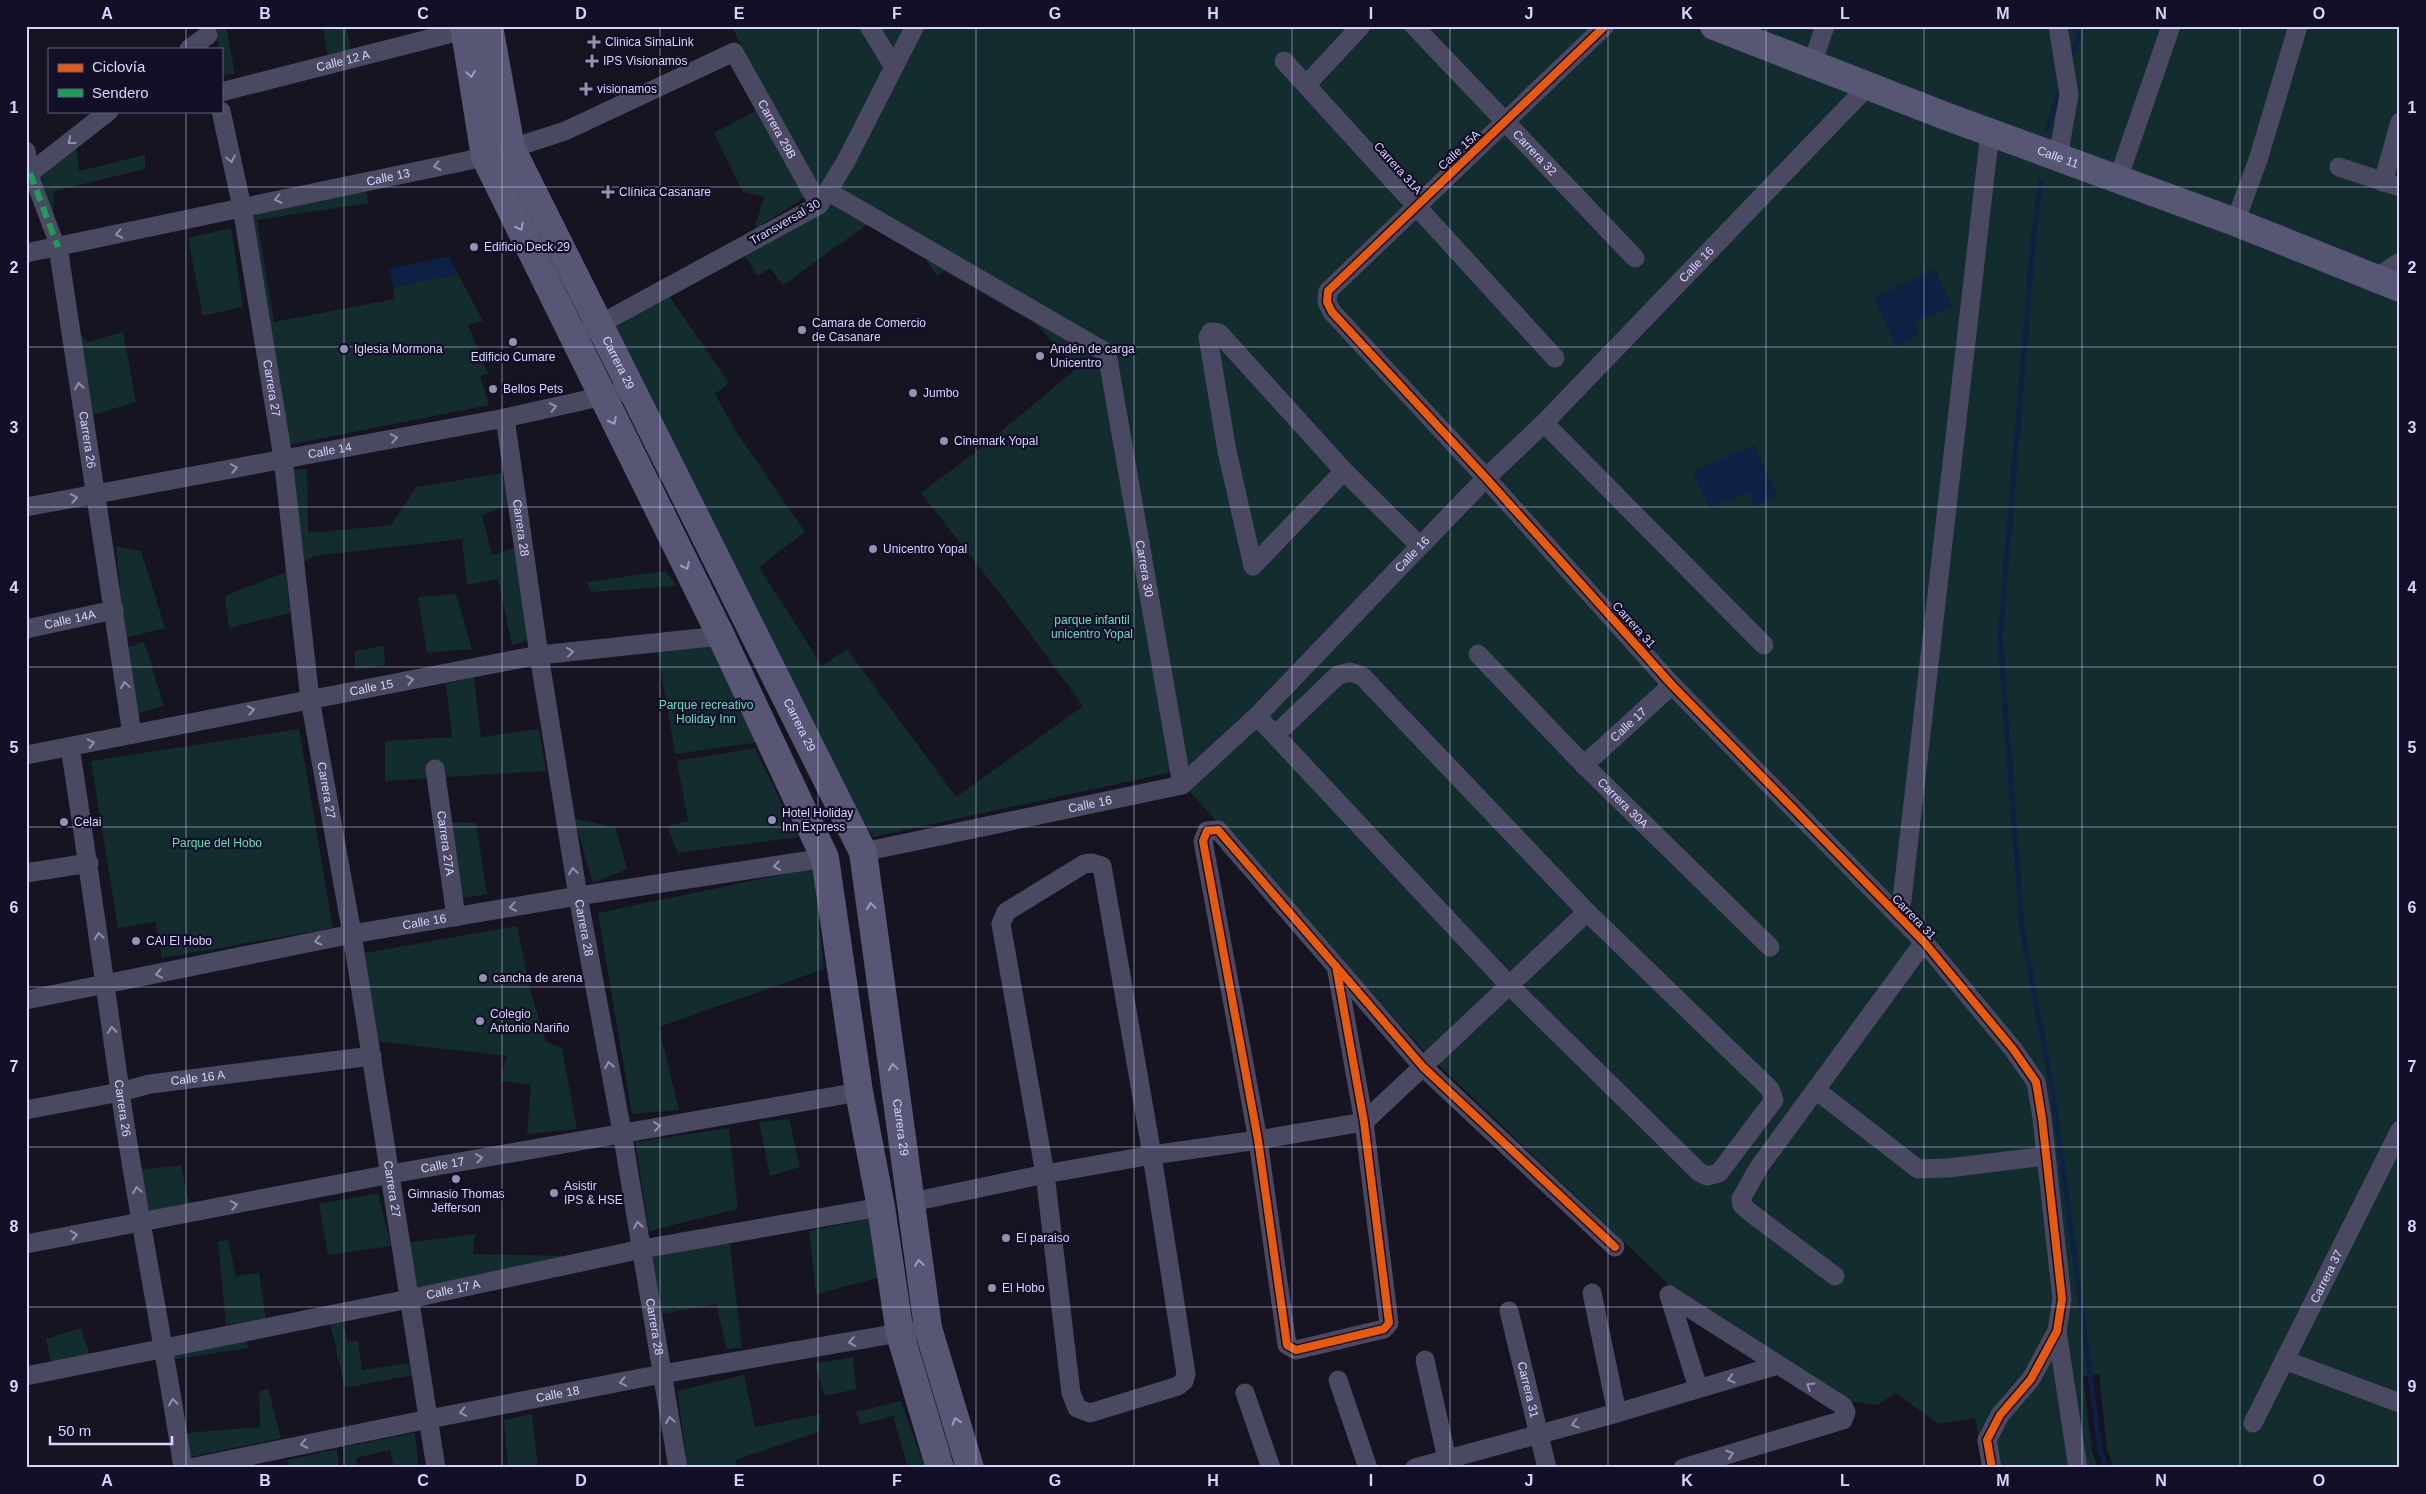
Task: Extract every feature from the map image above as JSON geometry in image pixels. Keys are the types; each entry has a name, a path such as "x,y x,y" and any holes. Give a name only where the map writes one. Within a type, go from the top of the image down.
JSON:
{"main road":[{"name":"Calle 11","path":"1714,26 1990,132 2235,222 2388,283"},
{"name":"Carrera 29","path":"472,28 511,148 863,852 928,1328 970,1468"},
{"path":"472,28 485,157 574,336 601,397 721,636 825,858 859,1092 881,1207 900,1334 940,1468"}],"street":[{"path":"870,26 894,67"},
{"name":"Transversal 30","path":"574,336 600,324 824,198 915,26"},
{"path":"1307,84 1360,26"},
{"name":"Carrera 32","path":"1414,26 1636,258"},
{"name":"Calle 15A","path":"1328,290 1605,26"},
{"path":"1812,64 1825,26"},
{"path":"2058,26 2069,95 2058,157"},
{"path":"2118,179 2171,26"},
{"path":"2235,222 2258,160 2298,26"},
{"name":"Calle 12 A","path":"222,92 472,28"},
{"path":"191,48 208,37"},
{"name":"Calle 13","path":"26,253 485,157 565,131 734,52"},
{"name":"Carrera 29B","path":"734,52 824,198"},
{"name":"Carrera 31A","path":"1284,61 1555,358"},
{"name":"Calle 16","path":"863,852 1182,785 1257,716 1868,86"},
{"path":"28,174 108,112"},
{"name":"Carrera 27","path":"221,112 242,207 283,458 310,699 372,1056 436,1468"},
{"path":"2338,167 2392,185 2399,126"},
{"path":"1900,917 1990,132"},
{"name":"Carrera 26","path":"26,151 28,174 58,247 132,734"},
{"name":"Carrera 30","path":"824,198 1107,353 1182,785"},
{"path":"2388,283 2400,262"},
{"name":"Carrera 31","path":"1328,290 1328,302 1332,312 1486,478 1672,685 1924,942 2013,1049 2036,1082 2062,1299 2057,1330 2031,1379 2000,1415 1987,1440 1992,1468"},
{"path":"1344,471 1253,566 1227,451 1208,337 1211,332 1219,333 1344,471 1420,546"},
{"name":"Calle 14","path":"26,507 505,418 631,390"},
{"name":"Carrera 28","path":"505,418 539,655 578,896 622,1132 678,1468"},
{"path":"1544,422 1764,644"},
{"name":"Calle 14A","path":"26,629 114,610"},
{"name":"Calle 15","path":"26,755 539,655 721,636"},
{"name":"Carrera 30A","path":"1478,654 1584,765 1770,947"},
{"path":"1257,716 1509,985 1699,1172 1707,1176 1718,1174 1774,1100 1770,1089 1587,912 1362,676 1350,672 1338,675 1275,735"},
{"name":"Calle 17","path":"1584,765 1672,685"},
{"name":"Carrera 26","path":"70,747 106,984 120,1092 165,1347 183,1468"},
{"name":"Carrera 27A","path":"435,770 456,917"},
{"path":"1336,966 1364,1122 1389,1323 1384,1329 1296,1350 1287,1344 1258,1140 1203,841 1207,832 1218,830 1336,966 1423,1068 1615,1247"},
{"name":"Calle 16","path":"26,1000 352,934 578,896 825,858"},
{"path":"26,873 88,863"},
{"path":"1092,863 1102,866 1152,1155 1186,1374 1184,1381 1178,1386 1090,1413 1077,1408 1071,1393 1045,1174 1001,924 1006,912 1084,864 1092,863"},
{"path":"912,1202 1045,1174 1152,1155 1364,1122 1587,912"},
{"path":"1835,1276 1751,1213 1742,1205 1741,1199 1759,1167 1924,942"},
{"name":"Calle 16 A","path":"26,1110 120,1092 150,1084 372,1056"},
{"path":"1816,1090 1918,1168 1948,1168 2046,1156"},
{"name":"Calle 17","path":"26,1244 391,1174 622,1132 859,1092"},
{"name":"Carrera 37","path":"2253,1423 2399,1134"},
{"name":"Calle 17 A","path":"26,1376 410,1299 642,1249 881,1207"},
{"path":"1592,1293 1618,1413"},
{"path":"1683,1468 1845,1418 1846,1412 1843,1406 1669,1296 1698,1388"},
{"name":"Carrera 31","path":"1509,1311 1547,1468"},
{"name":"Calle 18","path":"190,1468 662,1374 928,1328"},
{"path":"2057,1330 2078,1468"},
{"path":"1425,1360 1447,1459"},
{"path":"2284,1360 2400,1402"},
{"path":"1414,1468 1618,1413 1778,1365"},
{"path":"1338,1380 1368,1468"},
{"path":"1245,1393 1271,1468"}],"green space":[{"path":"215,26 226,26 235,74 223,75 222,48 219,48"},
{"path":"323,26 346,26 351,51 328,58"},
{"name":"parque infantil unicentro Yopal","path":"731,26 2400,26 2400,1468 2114,1468 2107,1449 2099,1374 2083,1377 2092,1451 2098,1468 1984,1468 1975,1418 1939,1424 1895,1393 1878,1405 1848,1401 1672,1288 1426,1053 1172,772 873,837 812,739 605,326 667,293 729,383 715,394 737,433 805,532 759,567 822,666 847,649 956,797 1083,706 1011,608 921,493 985,445 1077,368 1036,324 944,271 937,276 918,248 872,221 783,285 770,268 758,276 742,252 824,199"},
{"path":"759,109 807,196 754,230 764,197 743,192 714,133"},
{"path":"76,141 79,171 145,155 145,169 54,191 53,224 36,172"},
{"path":"366,192 369,203 257,220 274,322 395,299 393,287 458,274 483,321 468,325 488,374 480,376 489,405 289,445 249,212"},
{"path":"231,228 243,307 203,316 188,238"},
{"path":"123,332 136,402 93,415 80,333 88,342"},
{"path":"307,469 308,533 391,525 416,487 502,473 510,504 482,515 492,555 514,548 532,639 512,645 498,579 467,585 462,539 313,556 298,567 290,470"},
{"path":"116,546 141,551 165,628 125,638"},
{"path":"665,571 677,586 591,592 587,582"},
{"path":"286,572 290,613 229,628 225,596"},
{"path":"456,594 472,649 427,653 418,597"},
{"name":"Parque recreativo Holiday Inn","path":"714,640 760,742 675,754 657,647"},
{"path":"144,642 164,706 136,714 126,648"},
{"path":"384,646 385,665 355,670 355,651"},
{"path":"474,677 481,737 539,729 546,771 385,781 385,741 452,737 446,684"},
{"name":"Parque del Hobo","path":"299,729 333,928 162,958 155,922 118,928 91,761"},
{"path":"755,748 798,837 678,853 667,826 688,821 677,761"},
{"path":"574,818 616,828 627,869 593,883"},
{"path":"444,822 476,823 487,894 456,899"},
{"path":"813,868 824,969 659,1027 679,1110 632,1114 598,913"},
{"path":"517,926 530,989 546,1042 562,1048 577,1129 527,1134 531,1085 500,1081 507,1056 374,1041 359,954"},
{"path":"789,1119 800,1167 770,1176 759,1122"},
{"path":"729,1128 738,1209 649,1231 635,1142"},
{"path":"181,1165 190,1207 142,1212 136,1170"},
{"path":"378,1193 391,1246 328,1255 319,1204"},
{"path":"873,1218 882,1277 816,1294 809,1231"},
{"path":"475,1234 473,1254 572,1256 414,1288 405,1243"},
{"path":"729,1237 742,1348 727,1349 716,1304 662,1314 650,1249"},
{"path":"228,1240 236,1276 259,1273 266,1319 226,1325 218,1241"},
{"path":"341,1317 348,1341 358,1341 362,1370 408,1363 412,1375 345,1388 329,1318"},
{"path":"81,1328 90,1356 51,1364 46,1339"},
{"path":"245,1334 248,1348 171,1360 186,1433 260,1427 259,1392 268,1388 281,1438 181,1459 160,1352"},
{"path":"853,1357 856,1389 825,1396 815,1364"},
{"path":"744,1375 755,1427 821,1414 818,1432 735,1460 738,1468 688,1468 677,1391"},
{"path":"901,1401 925,1468 908,1468 893,1416 860,1425 856,1412"},
{"path":"532,1414 538,1468 508,1468 504,1420"},
{"path":"415,1433 419,1468 394,1468 390,1450 356,1458 358,1468 344,1468 343,1447"},
{"path":"337,1449 339,1468 288,1468 287,1460"}],"water":[{"path":"449,256 458,274 393,287 389,269"},
{"path":"1935,268 1952,306 1914,323 1919,334 1896,346 1874,298"},
{"path":"1754,445 1777,495 1755,506 1748,492 1710,508 1692,472"}],"waterway":[{"path":"2070,60 2082,26"},
{"path":"2047,129 2061,87"},
{"path":"2041,181 2034,232 2000,638 2022,928 2053,1094 2100,1450 2106,1468"}],"marked path":[{"path":"30,173 58,247"}],"cycle path":[{"path":"1605,26 1328,291 1327,302 1332,312 1486,478 1672,685 1924,942 2013,1049 2036,1082 2042,1118 2062,1299 2057,1331 2031,1379 2000,1415 1987,1440 1992,1468"},
{"path":"1336,966 1364,1122 1389,1323 1384,1329 1296,1350 1287,1345 1258,1140 1203,841 1207,831 1218,830 1423,1067 1615,1247"}],"place":[{"name":"Clinica SimaLink","path":"594,42"},
{"name":"IPS Visionamos","path":"592,61"},
{"name":"visionamos","path":"586,89"},
{"name":"Clínica Casanare","path":"608,192"},
{"name":"Edificio Deck 29","path":"474,247"},
{"name":"Camara de Comercio de Casanare","path":"802,330"},
{"name":"Edificio Cumare","path":"513,342"},
{"name":"Iglesia Mormona","path":"344,349"},
{"name":"Andén de carga Unicentro","path":"1040,356"},
{"name":"Bellos Pets","path":"493,389"},
{"name":"Jumbo","path":"913,393"},
{"name":"Cinemark Yopal","path":"944,441"},
{"name":"Unicentro Yopal","path":"873,549"},
{"name":"Hotel Holiday Inn Express","path":"772,820"},
{"name":"Celai","path":"64,822"},
{"name":"CAI El Hobo","path":"136,941"},
{"name":"cancha de arena","path":"483,978"},
{"name":"Colegio Antonio Nariño","path":"480,1021"},
{"name":"Gimnasio Thomas Jefferson","path":"456,1179"},
{"name":"Asistir IPS & HSE","path":"554,1193"},
{"name":"El paraiso","path":"1006,1238"},
{"name":"El Hobo","path":"992,1288"}]}
